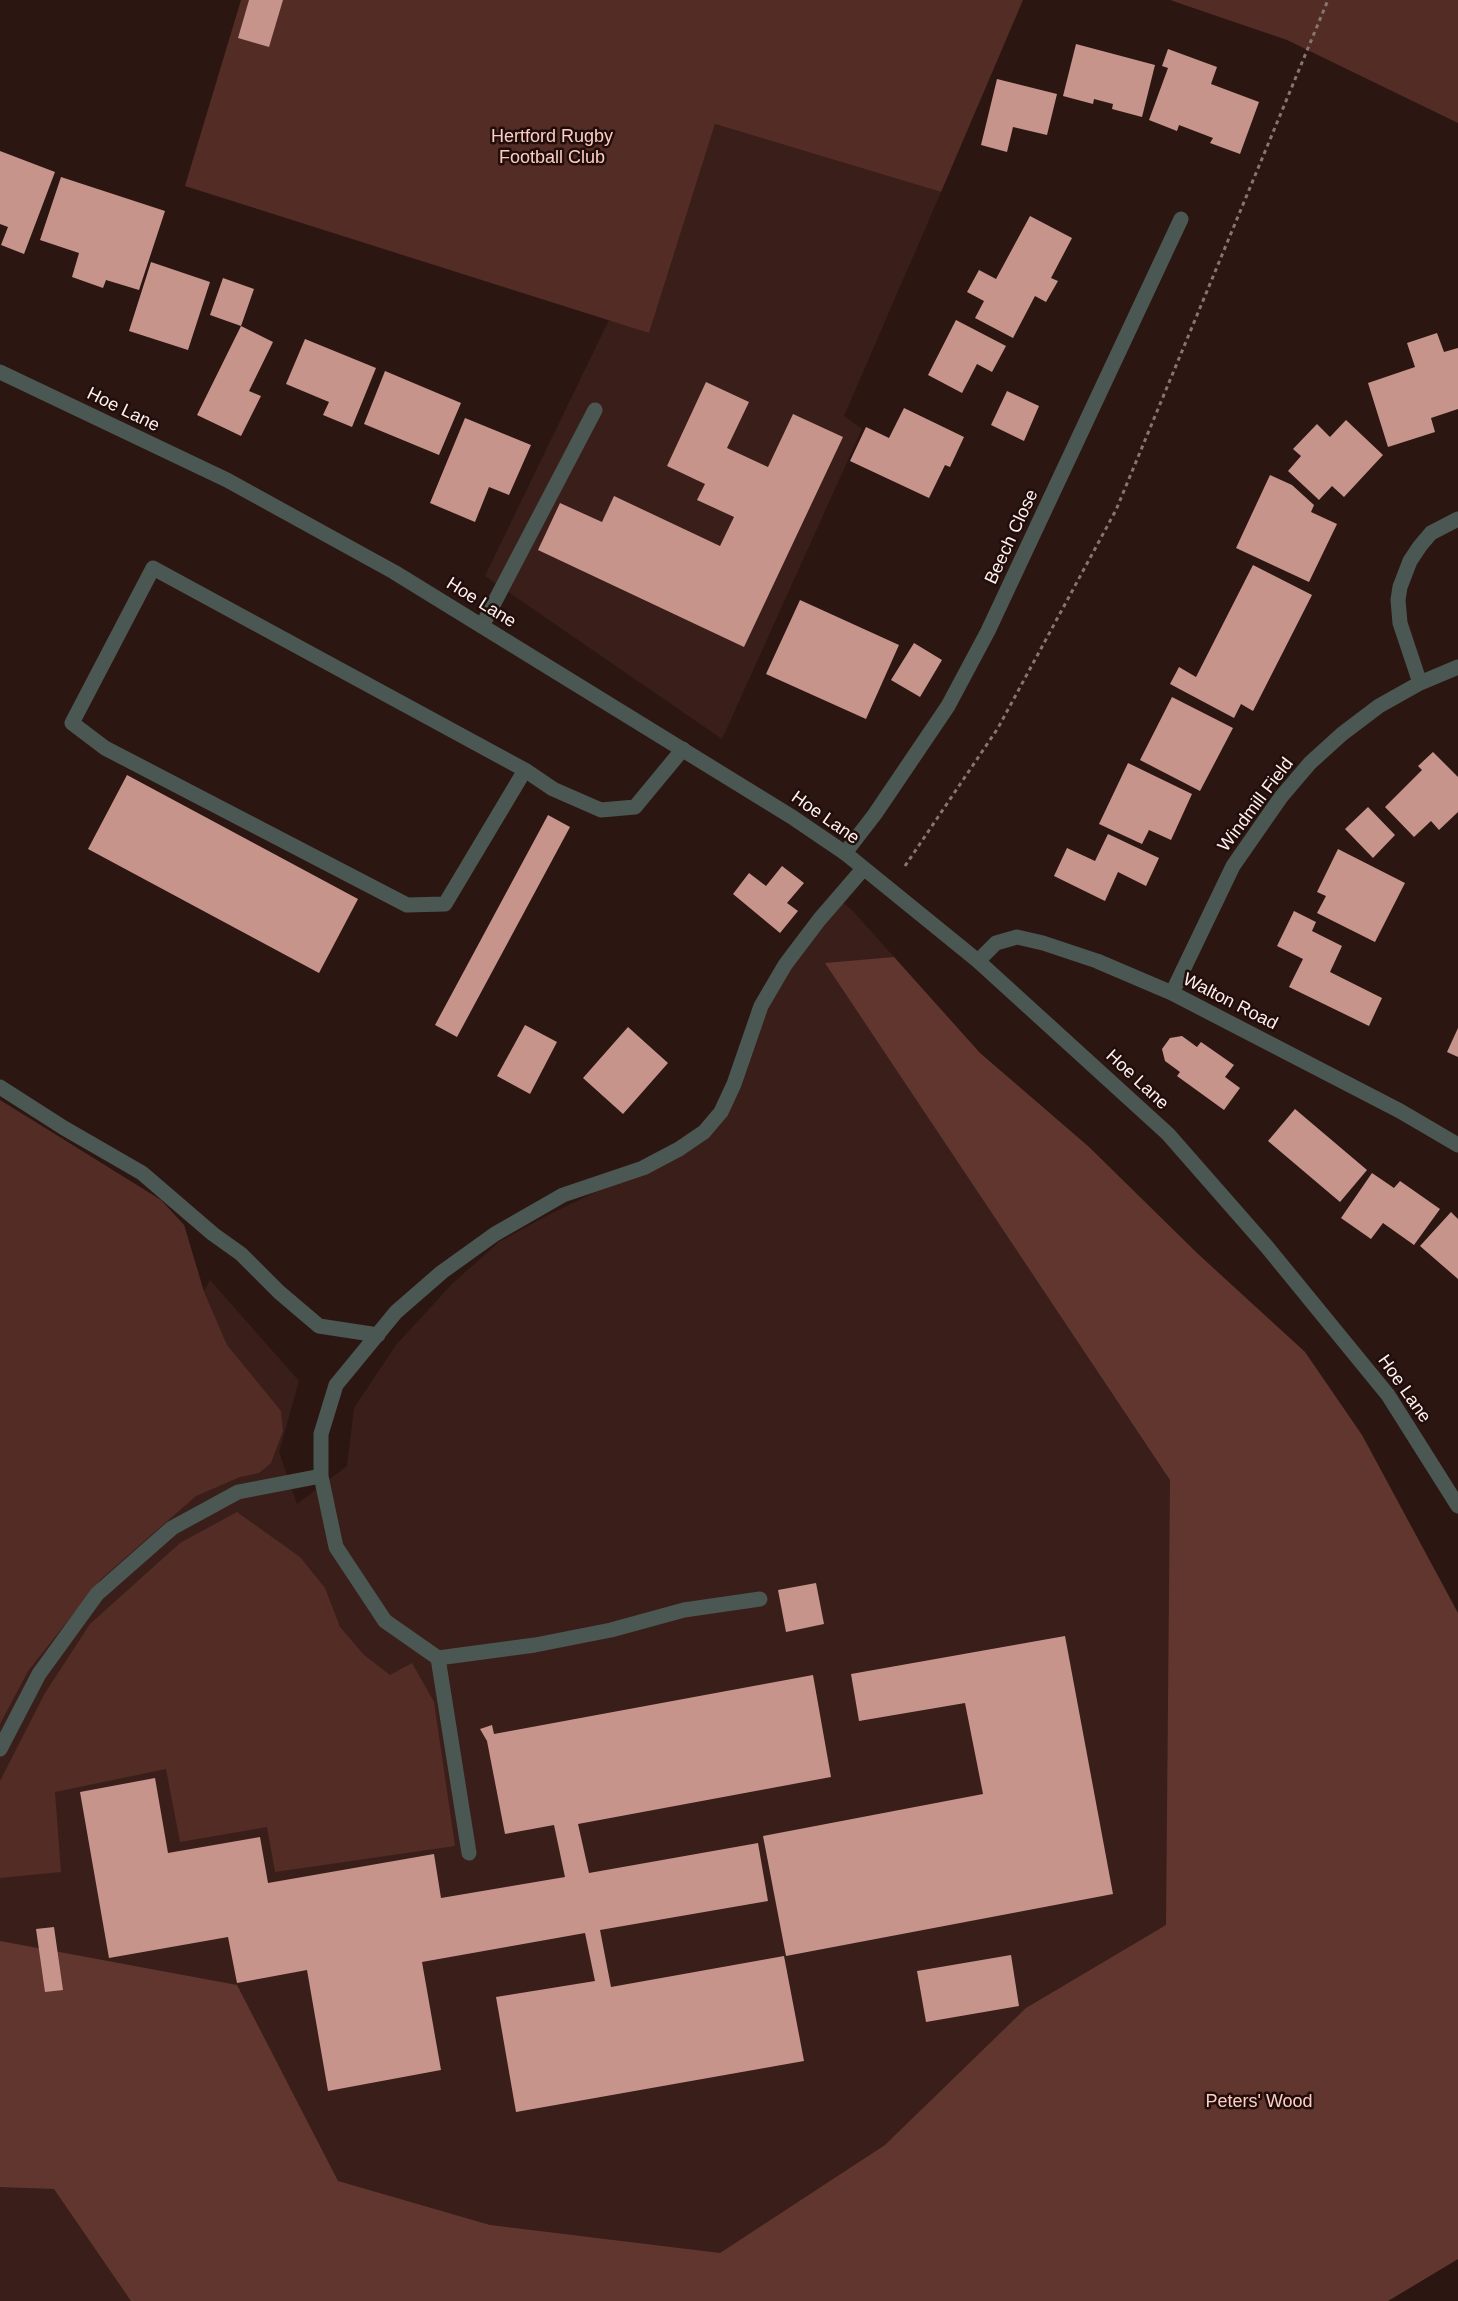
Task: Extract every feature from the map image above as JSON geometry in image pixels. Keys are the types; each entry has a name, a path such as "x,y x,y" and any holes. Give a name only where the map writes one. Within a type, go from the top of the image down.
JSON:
{"street":[{"name":"Beech Close","path":"845,853 881,806 948,706 975,656 1181,219"},
{"name":"Hoe Lane","path":"0,372 227,480 394,572 683,749 792,817 845,853 888,890 978,961 1168,1134 1267,1247 1388,1395 1458,1506"},
{"path":"482,626 595,410"},
{"path":"1420,683 1400,623 1398,600 1400,587 1410,561 1420,546 1432,533 1458,519"},
{"path":"525,770 445,904 407,905 105,748 72,723 153,568 525,770 553,789 601,810 635,808 683,749"},
{"name":"Windmill Field","path":"1172,993 1233,866 1281,797 1310,763 1342,734 1379,706 1420,683 1458,667"},
{"path":"760,1599 684,1610 611,1630 535,1645 438,1658 385,1620 336,1548 321,1476 321,1434 336,1384 396,1312 442,1272 496,1234 563,1196 642,1168 679,1149 704,1132 721,1112 734,1084 761,1006 785,965 819,920 863,869"},
{"name":"Walton Road","path":"978,961 996,943 1017,937 1043,943 1097,961 1172,993 1400,1111 1458,1146"},
{"path":"0,1087 64,1128 142,1173 213,1234 241,1254 279,1292 319,1326 378,1335"},
{"path":"0,1749 39,1674 98,1594 172,1528 238,1492 321,1476"},
{"path":"438,1658 469,1853"}],"path":[{"path":"888,890 917,850 998,728 1116,510 1328,0"}],"shaded area":[{"path":"715,124 941,192 844,416 862,429 722,739 485,576 609,320 649,333"},
{"path":"840,900 852,910 980,1053 1089,1147 1198,1254 1305,1352 1458,2259 1388,2301 0,2301 0,1100 161,1200 184,1225 204,1291 210,1280 299,1381 279,1452 297,1504 347,1466 354,1408 396,1345 452,1284 499,1242 548,1215 602,1189 678,1145 713,1116 760,1010"}],"green space":[{"name":"Hertford Rugby Football Club","path":"241,0 1023,0 941,192 715,124 649,333 185,186"},
{"path":"1170,0 1458,0 1458,123 1287,40"},
{"name":"Peters' Wood","path":"894,957 980,1053 1089,1147 1198,1254 1305,1352 1362,1435 1458,1613 1458,2259 1388,2301 131,2301 54,2189 0,2187 0,1941 237,1985 338,2181 490,2225 720,2253 885,2145 1026,2008 1166,1925 1170,1480 825,963"},
{"path":"0,1100 161,1200 184,1225 204,1292 227,1345 281,1411 283,1431 271,1463 259,1473 240,1477 196,1496 101,1579 28,1671 0,1724"},
{"path":"237,1512 300,1557 325,1588 340,1627 364,1655 390,1675 412,1663 434,1702 455,1846 275,1872 267,1827 180,1842 166,1769 55,1792 61,1872 0,1878 0,1781 45,1693 90,1624 180,1543"}],"building":[{"path":"249,0 283,0 269,47 238,38"},
{"path":"1076,44 1155,65 1142,117 1112,109 1113,104 1094,99 1093,104 1063,96"},
{"path":"1168,49 1217,67 1211,84 1259,102 1240,154 1210,143 1213,138 1179,125 1177,131 1149,120 1168,68 1162,66"},
{"path":"997,79 1057,94 1047,135 1013,127 1007,152 981,145"},
{"path":"0,151 55,172 24,254 1,245 8,227 0,224"},
{"path":"61,177 165,211 139,290 106,280 103,288 72,277 79,253 40,240"},
{"path":"1030,216 1072,238 1051,278 1058,281 1046,302 1035,296 1013,338 975,318 984,301 967,292 979,270 996,279"},
{"path":"151,262 210,282 188,350 129,331"},
{"path":"223,278 254,289 241,326 210,315"},
{"path":"956,320 1006,346 992,372 977,364 962,393 928,375"},
{"path":"241,326 273,342 249,391 261,396 241,436 197,415"},
{"path":"1437,333 1444,352 1458,348 1458,409 1431,418 1435,432 1388,447 1368,383 1415,367 1407,343"},
{"path":"305,339 376,368 352,427 323,415 329,402 286,384"},
{"path":"385,371 461,403 439,455 364,424"},
{"path":"706,382 749,402 727,448 768,467 793,414 843,437 744,647 538,550 560,503 602,522 614,496 720,546 734,517 697,500 705,484 667,466"},
{"path":"1007,391 1039,406 1024,441 991,425"},
{"path":"904,408 964,437 950,467 945,465 929,498 850,461 866,427 889,438"},
{"path":"465,418 531,445 509,495 489,487 475,522 430,503"},
{"path":"1346,420 1383,455 1344,497 1332,486 1319,500 1288,471 1301,456 1293,449 1317,424 1330,437"},
{"path":"1270,475 1292,485 1314,505 1311,512 1337,524 1309,582 1236,548"},
{"path":"1253,565 1312,595 1253,711 1241,704 1234,718 1170,684 1179,667 1196,677"},
{"path":"800,600 899,645 866,719 766,674"},
{"path":"914,643 942,660 920,697 891,680"},
{"path":"1172,697 1233,728 1200,791 1140,760"},
{"path":"1433,752 1458,777 1458,812 1439,830 1431,821 1414,837 1385,807 1422,770 1418,766"},
{"path":"1128,763 1192,794 1171,840 1149,830 1142,844 1099,824"},
{"path":"127,775 358,899 319,973 88,849"},
{"path":"1368,807 1395,835 1373,858 1345,829"},
{"path":"548,815 570,827 457,1037 435,1025"},
{"path":"1108,834 1159,858 1146,886 1118,872 1105,901 1054,876 1067,848 1095,861"},
{"path":"1338,849 1405,883 1375,942 1317,913 1326,896 1317,892"},
{"path":"782,866 804,883 787,903 798,911 780,933 733,894 749,873 766,886"},
{"path":"1294,911 1316,922 1312,931 1342,946 1330,972 1382,998 1369,1026 1289,987 1303,959 1277,946"},
{"path":"525,1025 557,1042 530,1094 497,1076"},
{"path":"628,1027 668,1063 623,1114 583,1078"},
{"path":"1458,1028 1458,1057 1447,1052"},
{"path":"1182,1036 1197,1047 1201,1042 1234,1065 1225,1077 1240,1088 1224,1110 1177,1076 1180,1072 1165,1061 1162,1049 1170,1038"},
{"path":"1295,1109 1367,1170 1340,1202 1268,1141"},
{"path":"1372,1173 1394,1188 1400,1181 1440,1209 1414,1245 1383,1223 1371,1239 1341,1218"},
{"path":"1451,1212 1458,1219 1458,1279 1420,1246"},
{"path":"816,1583 824,1624 786,1632 778,1590"},
{"path":"1065,1636 1113,1894 786,1956 763,1836 983,1794 965,1703 859,1721 851,1674"},
{"path":"813,1675 831,1777 578,1824 589,1873 758,1843 768,1901 600,1930 611,1987 784,1956 804,2061 516,2112 496,1997 595,1981 585,1933 422,1962 441,2070 328,2091 307,1970 237,1983 228,1937 109,1958 80,1792 155,1778 168,1853 260,1837 268,1883 434,1854 441,1898 565,1877 554,1825 505,1834 487,1741 480,1729 492,1725 494,1734"},
{"path":"54,1927 63,1990 45,1992 36,1929"},
{"path":"1011,1955 1019,2006 926,2022 917,1971"}]}
